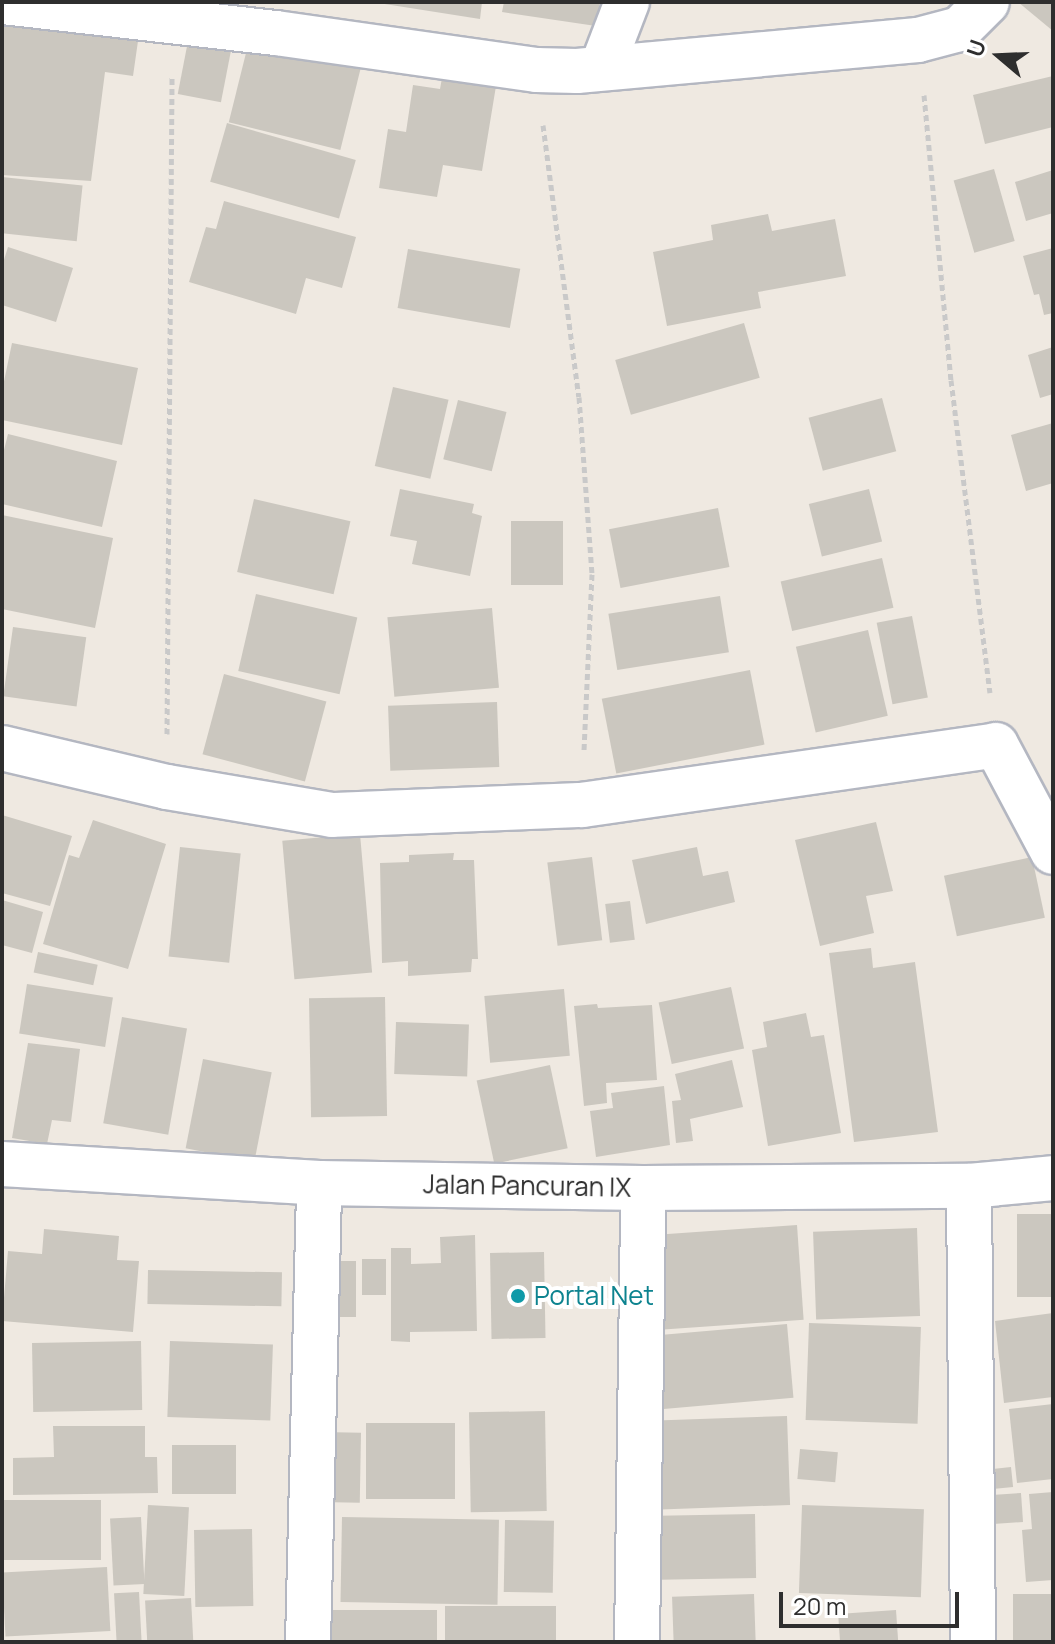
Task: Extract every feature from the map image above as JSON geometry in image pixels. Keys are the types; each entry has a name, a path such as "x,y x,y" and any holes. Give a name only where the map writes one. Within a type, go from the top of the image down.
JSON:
{"street":[{"path":"3,2 172,21 285,18 536,70 918,40 960,29 987,2"},
{"path":"602,67 627,2"},
{"path":"2,748 167,787 332,815 582,805 996,745 1053,852"},
{"name":"Jalan Pancuran IX","path":"2,1164 319,1183 643,1188 969,1186 1053,1178"},
{"path":"308,1642 319,1183"},
{"path":"969,1186 973,1642"},
{"path":"637,1642 643,1188"}],"path":[{"path":"167,787 172,21"},
{"path":"918,40 951,380 996,745"},
{"path":"536,70 579,397 592,574 582,805"}],"building":[{"path":"372,2 482,2 480,19"},
{"path":"504,2 600,2 596,26 502,12"},
{"path":"1018,2 1053,2 1053,31"},
{"path":"2,18 139,34 133,76 105,72 91,181 2,175"},
{"path":"251,33 363,61 340,150 229,122"},
{"path":"189,36 232,44 221,102 178,94"},
{"path":"1053,76 1053,127 985,144 973,95"},
{"path":"442,78 496,86 482,171 443,165 437,197 379,188 388,129 406,132 413,85 440,89"},
{"path":"227,123 356,160 339,219 210,182"},
{"path":"994,169 1015,241 974,253 954,181"},
{"path":"1053,170 1053,213 1026,221 1015,182"},
{"path":"2,177 83,185 77,241 2,233"},
{"path":"224,201 356,237 342,288 306,278 296,314 189,282 206,227 216,229"},
{"path":"768,214 772,231 835,219 846,276 758,292 761,308 667,326 653,252 713,240 711,225"},
{"path":"8,247 73,268 56,322 2,305 2,266"},
{"path":"1053,248 1053,313 1044,315 1039,294 1034,295 1023,256"},
{"path":"408,249 520,269 510,328 398,308"},
{"path":"744,323 760,378 631,415 615,360"},
{"path":"12,343 138,368 122,445 2,420 2,391"},
{"path":"1053,347 1053,394 1040,398 1028,355"},
{"path":"393,387 449,400 430,479 375,466"},
{"path":"882,398 896,451 823,471 809,418"},
{"path":"458,400 507,412 492,471 443,459"},
{"path":"1053,423 1053,483 1026,491 1011,435"},
{"path":"8,434 117,461 102,527 2,504 2,458"},
{"path":"400,489 474,504 472,513 482,516 470,576 412,564 417,541 390,536"},
{"path":"869,489 882,541 822,556 809,504"},
{"path":"254,499 350,521 334,594 237,572"},
{"path":"718,508 729,567 620,588 609,529"},
{"path":"2,515 113,538 95,628 2,609"},
{"path":"511,521 563,521 563,585 511,585"},
{"path":"882,558 893,608 792,631 781,581"},
{"path":"256,594 357,617 340,694 238,671"},
{"path":"720,596 729,652 617,670 608,614"},
{"path":"492,608 499,688 394,697 387,617"},
{"path":"912,616 928,697 892,704 877,623"},
{"path":"13,627 86,637 77,707 3,696"},
{"path":"868,630 888,716 816,732 796,647"},
{"path":"750,670 765,745 616,773 602,699"},
{"path":"224,674 326,701 305,782 203,754"},
{"path":"497,702 499,767 390,771 388,706"},
{"path":"2,815 72,836 50,906 2,893"},
{"path":"93,820 166,844 128,969 43,944 69,855 79,858"},
{"path":"876,822 893,891 866,896 874,933 820,946 795,840"},
{"path":"360,834 372,972 294,979 282,841"},
{"path":"180,847 241,853 229,963 169,956"},
{"path":"697,847 703,876 728,871 735,902 646,924 632,860"},
{"path":"454,853 453,860 474,860 478,959 472,959 471,972 408,976 408,961 382,963 380,863 409,862 409,855"},
{"path":"592,857 602,940 558,946 547,862"},
{"path":"1032,857 1045,918 957,936 944,876"},
{"path":"2,900 43,912 32,953 2,945"},
{"path":"630,901 635,940 610,943 605,904"},
{"path":"871,948 873,968 915,962 938,1132 854,1142 829,953"},
{"path":"38,952 98,965 93,985 34,973"},
{"path":"27,984 113,998 105,1047 19,1033"},
{"path":"731,987 744,1049 672,1064 659,1002"},
{"path":"564,989 570,1056 490,1063 484,996"},
{"path":"385,997 387,1116 311,1117 309,998"},
{"path":"597,1004 598,1008 652,1005 657,1080 606,1083 607,1103 584,1106 574,1006"},
{"path":"806,1013 811,1037 824,1035 841,1133 768,1146 752,1050 767,1047 763,1022"},
{"path":"122,1017 187,1028 168,1135 103,1123"},
{"path":"396,1022 469,1025 467,1077 394,1074"},
{"path":"28,1043 80,1049 71,1122 52,1120 47,1144 12,1138"},
{"path":"203,1059 272,1072 254,1162 186,1148"},
{"path":"732,1060 743,1107 690,1119 693,1141 676,1143 672,1101 681,1100 675,1074"},
{"path":"550,1065 568,1148 494,1164 477,1081"},
{"path":"664,1086 670,1145 596,1157 590,1111 613,1108 611,1093"},
{"path":"1017,1214 1053,1214 1053,1297 1017,1297"},
{"path":"797,1225 804,1320 653,1330 646,1236"},
{"path":"917,1228 920,1316 816,1320 813,1232"},
{"path":"44,1229 119,1236 117,1260 139,1261 133,1332 2,1321 8,1251 42,1254"},
{"path":"475,1235 477,1331 410,1332 410,1342 391,1341 391,1248 411,1248 411,1264 441,1263 440,1237"},
{"name":"Portal Net","path":"544,1252 546,1338 492,1339 490,1253"},
{"path":"362,1259 386,1259 386,1295 362,1295"},
{"path":"318,1261 356,1261 356,1317 318,1317"},
{"path":"148,1270 282,1272 281,1306 147,1304"},
{"path":"1053,1313 1053,1397 1004,1403 995,1321"},
{"path":"809,1323 921,1327 918,1424 806,1420"},
{"path":"787,1324 793,1398 658,1410 652,1336"},
{"path":"141,1341 142,1410 33,1412 32,1343"},
{"path":"170,1341 273,1345 270,1421 167,1417"},
{"path":"1053,1404 1053,1479 1017,1483 1009,1409"},
{"path":"545,1411 547,1511 471,1512 469,1412"},
{"path":"787,1416 790,1505 660,1509 657,1421"},
{"path":"366,1423 455,1423 455,1499 366,1499"},
{"path":"53,1426 145,1426 145,1457 157,1457 158,1493 13,1495 13,1458 54,1457"},
{"path":"322,1432 361,1433 360,1503 321,1502"},
{"path":"172,1445 236,1445 236,1494 172,1494"},
{"path":"800,1449 838,1452 835,1482 797,1479"},
{"path":"1011,1467 1013,1487 990,1489 988,1469"},
{"path":"1053,1492 1053,1580 1026,1582 1022,1530 1032,1529 1029,1494"},
{"path":"1021,1493 1023,1522 986,1525 984,1496"},
{"path":"2,1500 101,1500 101,1560 2,1560"},
{"path":"148,1505 189,1507 184,1596 143,1594"},
{"path":"802,1505 924,1509 921,1597 799,1593"},
{"path":"755,1514 756,1578 660,1580 659,1516"},
{"path":"141,1517 145,1584 114,1586 110,1519"},
{"path":"342,1517 499,1520 497,1605 341,1602"},
{"path":"505,1520 554,1521 553,1593 504,1592"},
{"path":"252,1529 253,1606 195,1607 194,1530"},
{"path":"107,1567 110,1631 5,1636 2,1572"},
{"path":"139,1592 142,1642 117,1642 114,1593"},
{"path":"754,1594 756,1642 674,1642 672,1597"},
{"path":"1013,1594 1053,1594 1053,1642 1013,1642"},
{"path":"191,1598 193,1642 147,1642 145,1600"},
{"path":"445,1606 556,1606 556,1642 445,1642"},
{"path":"311,1610 437,1610 437,1642 311,1642"},
{"path":"896,1610 898,1642 840,1642 838,1614"}],"place":[{"name":"Portal Net","path":"518,1296"}]}
